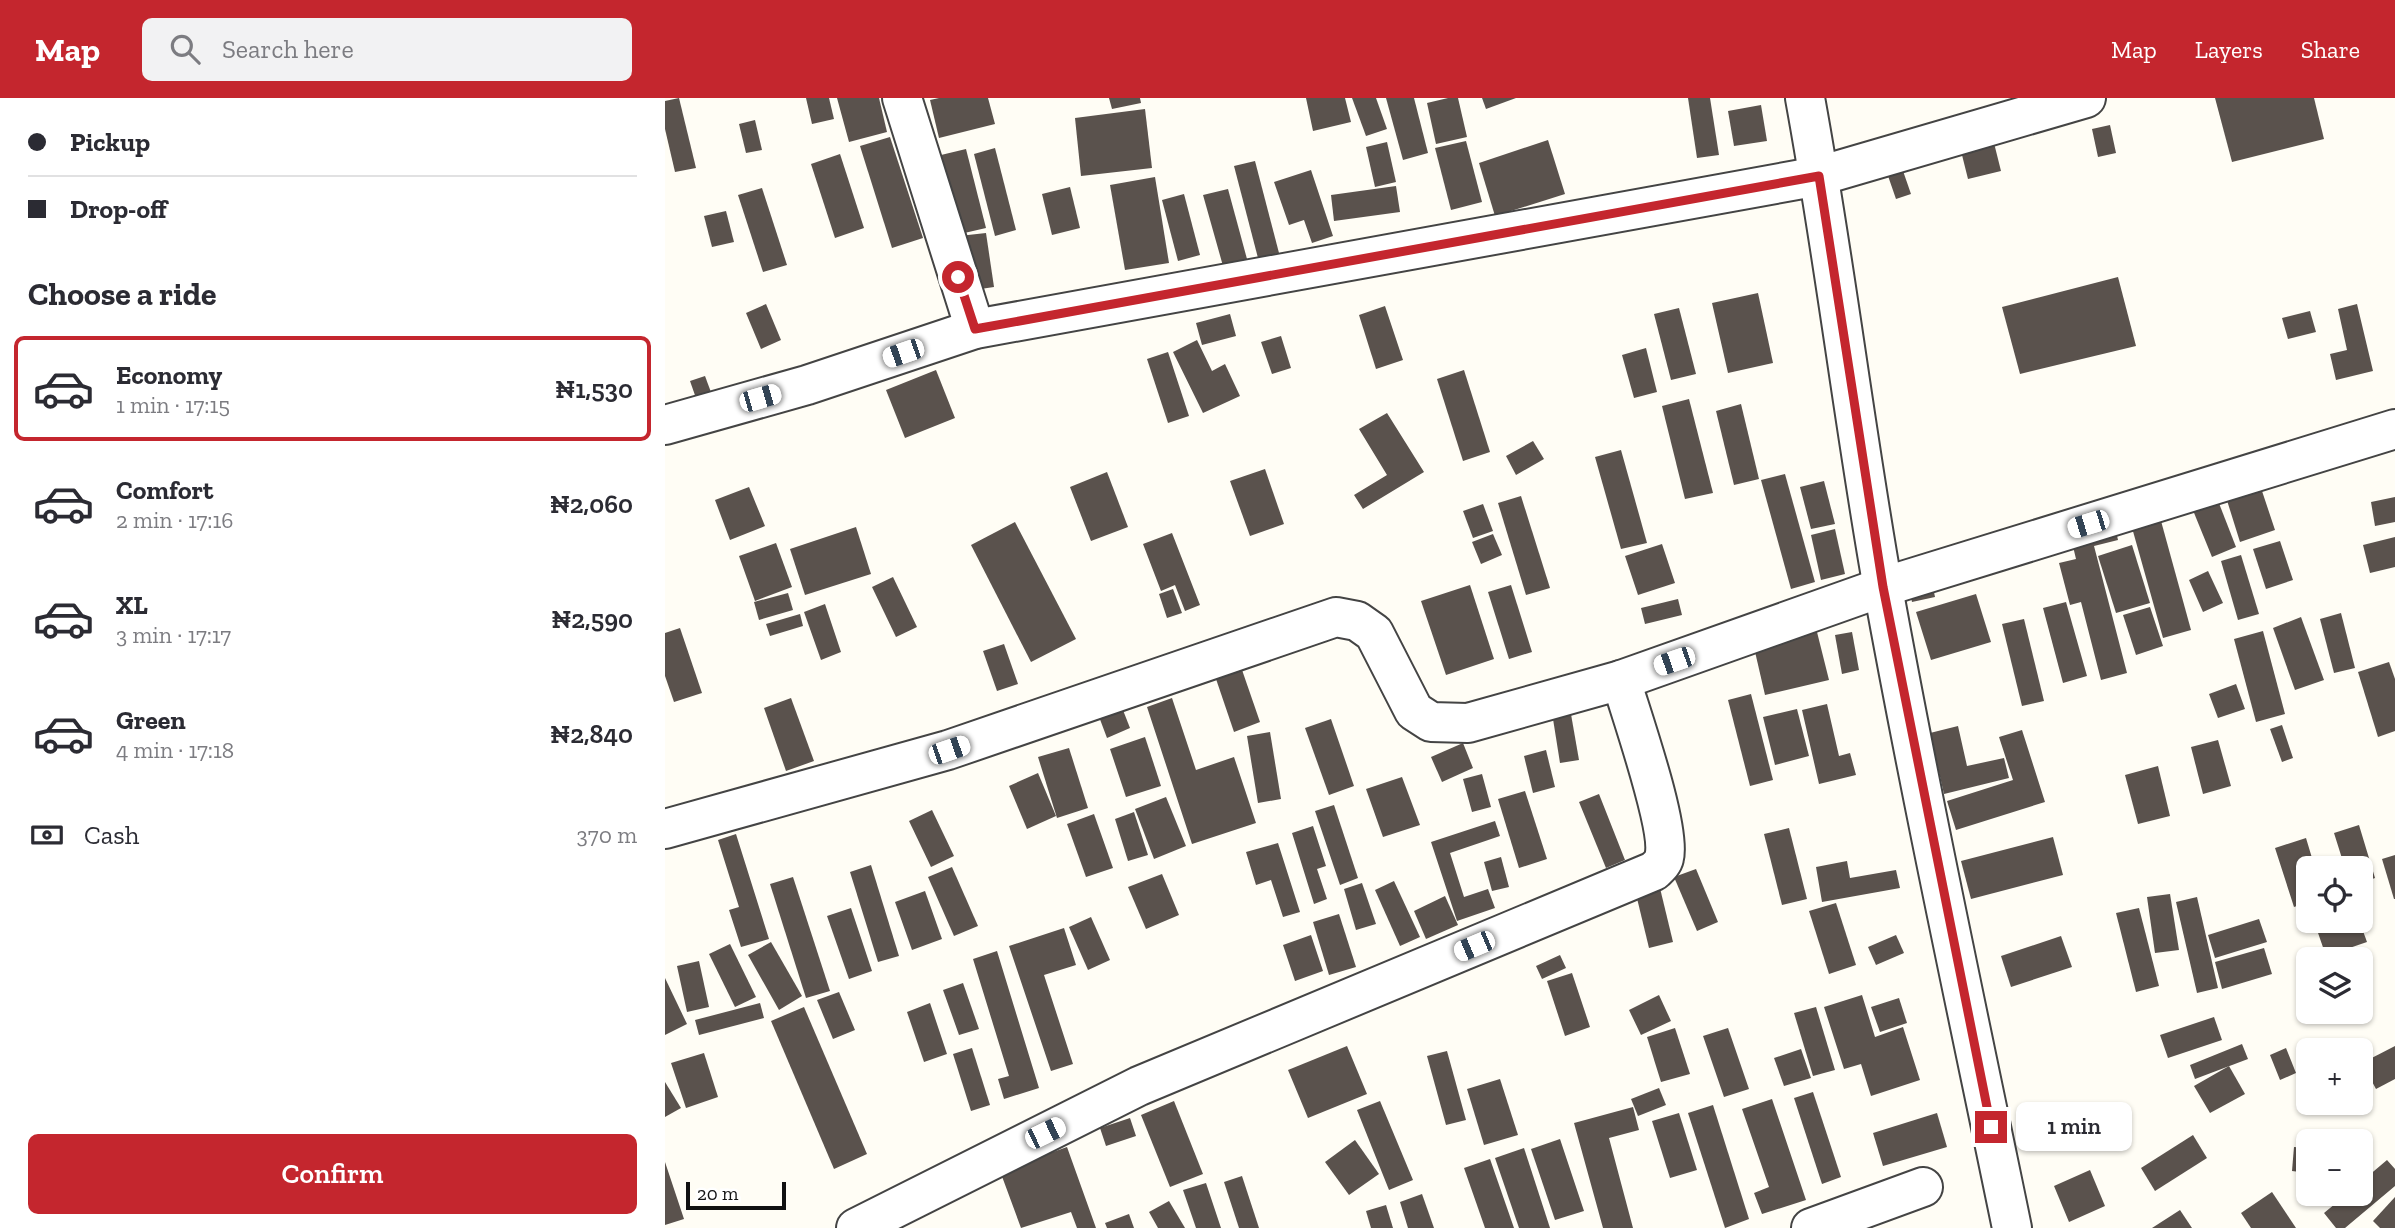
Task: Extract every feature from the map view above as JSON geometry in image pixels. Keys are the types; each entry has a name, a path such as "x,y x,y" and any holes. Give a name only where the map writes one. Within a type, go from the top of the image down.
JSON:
{"street":[{"path":"902,98 975,329"},
{"path":"1805,98 1883,587 1954,951 2012,1228"},
{"path":"665,425 807,385 975,329 1819,176 2086,98"},
{"path":"665,830 949,750 1336,617 1356,621 1374,633 1414,711 1431,722 1468,723 1621,680 1883,587 2395,429"},
{"path":"856,1228 1139,1086 1654,871 1664,860 1665,841 1659,811 1621,680"},
{"path":"1811,1228 1923,1187"}],"building":[{"path":"679,98 696,168 675,172 665,129 665,101"},
{"path":"806,98 829,98 834,119 812,124"},
{"path":"837,98 879,98 887,132 849,142"},
{"path":"988,98 995,124 939,138 930,100"},
{"path":"1109,98 1140,98 1141,103 1112,109"},
{"path":"1306,98 1345,98 1351,122 1313,131"},
{"path":"1352,98 1376,98 1387,129 1366,136"},
{"path":"1386,98 1414,98 1428,153 1403,160"},
{"path":"1458,98 1467,137 1436,144 1427,103"},
{"path":"1482,98 1516,98 1486,109"},
{"path":"1688,98 1710,98 1719,155 1697,158"},
{"path":"2215,98 2314,98 2324,139 2232,162"},
{"path":"1761,105 1767,141 1734,146 1728,111"},
{"path":"1145,109 1152,168 1081,176 1075,118"},
{"path":"755,120 762,150 746,153 739,124"},
{"path":"2110,125 2116,153 2098,157 2092,129"},
{"path":"1991,131 2001,171 1968,179 1958,139"},
{"path":"890,137 923,238 892,248 860,146"},
{"path":"1548,140 1565,194 1495,216 1479,163"},
{"path":"1466,141 1482,202 1451,210 1435,148"},
{"path":"1387,142 1396,182 1375,187 1366,147"},
{"path":"995,148 1016,230 995,236 974,154"},
{"path":"966,149 986,228 960,234 941,155"},
{"path":"840,154 864,228 835,238 811,164"},
{"path":"1255,161 1279,253 1258,258 1234,166"},
{"path":"1902,168 1911,194 1896,199 1887,173"},
{"path":"1311,170 1333,236 1312,243 1304,220 1289,225 1274,182"},
{"path":"1155,177 1169,263 1125,270 1110,185"},
{"path":"1396,186 1400,212 1334,221 1331,195"},
{"path":"1070,187 1080,228 1052,235 1042,194"},
{"path":"762,188 787,265 763,272 738,195"},
{"path":"1228,189 1247,259 1223,266 1203,195"},
{"path":"1184,194 1200,255 1178,261 1162,200"},
{"path":"726,211 734,242 712,247 704,216"},
{"path":"986,233 994,287 967,291 959,236"},
{"path":"2118,277 2136,346 2020,374 2002,307"},
{"path":"1758,293 1773,363 1728,373 1712,303"},
{"path":"766,304 781,340 761,349 746,313"},
{"path":"2357,304 2373,371 2336,380 2330,354 2347,350 2338,309"},
{"path":"1385,306 1403,360 1376,369 1359,315"},
{"path":"1679,308 1696,374 1671,380 1654,314"},
{"path":"2310,311 2316,332 2288,339 2282,318"},
{"path":"1230,314 1236,336 1202,345 1196,323"},
{"path":"1281,336 1291,368 1272,374 1261,342"},
{"path":"1197,340 1212,371 1225,364 1240,396 1203,413 1173,352"},
{"path":"1646,348 1657,392 1634,398 1622,355"},
{"path":"1168,352 1189,416 1168,423 1147,359"},
{"path":"936,370 955,418 905,438 886,390"},
{"path":"1464,370 1490,452 1463,461 1437,379"},
{"path":"705,376 712,395 697,401 690,381"},
{"path":"1689,399 1713,493 1685,499 1662,406"},
{"path":"1741,404 1759,479 1734,485 1716,411"},
{"path":"1387,413 1424,472 1363,509 1354,495 1387,475 1359,429"},
{"path":"1533,441 1544,459 1516,475 1506,456"},
{"path":"1621,450 1647,543 1621,549 1595,457"},
{"path":"1265,469 1284,524 1250,536 1230,481"},
{"path":"1107,472 1128,527 1091,541 1070,487"},
{"path":"1785,474 1815,582 1791,589 1761,480"},
{"path":"1824,481 1835,524 1811,529 1800,487"},
{"path":"2259,482 2275,530 2240,542 2225,494"},
{"path":"749,487 765,526 730,540 715,500"},
{"path":"2215,493 2236,547 2212,557 2190,503"},
{"path":"1521,496 1550,588 1526,595 1498,503"},
{"path":"2395,497 2395,522 2375,526 2371,502"},
{"path":"1483,504 1493,531 1473,538 1463,511"},
{"path":"2158,510 2191,630 2163,638 2129,517"},
{"path":"1015,522 1076,639 1031,662 971,545"},
{"path":"856,527 871,574 805,595 790,549"},
{"path":"2115,527 2118,540 2094,546 2127,673 2101,680 2081,602 2070,605 2059,563 2076,559 2071,538"},
{"path":"1835,529 1845,574 1821,580 1811,535"},
{"path":"1172,533 1200,605 1185,611 1175,585 1161,591 1143,544"},
{"path":"1493,534 1502,555 1481,564 1472,542"},
{"path":"2395,537 2395,567 2370,573 2363,545"},
{"path":"2280,541 2293,580 2266,589 2253,549"},
{"path":"776,543 792,587 755,601 739,556"},
{"path":"1662,544 1675,583 1638,595 1625,556"},
{"path":"2132,545 2150,603 2116,613 2098,556"},
{"path":"2241,555 2259,614 2238,620 2221,561"},
{"path":"2208,571 2223,603 2203,612 2189,580"},
{"path":"893,577 917,627 896,637 872,587"},
{"path":"1931,578 1935,597 1912,602 1908,584"},
{"path":"1470,585 1494,659 1446,675 1421,601"},
{"path":"1511,585 1532,652 1509,659 1488,592"},
{"path":"1173,589 1182,613 1167,618 1159,594"},
{"path":"788,593 793,610 759,620 754,602"},
{"path":"1976,594 1991,642 1931,660 1916,612"},
{"path":"1678,599 1682,615 1645,624 1641,608"},
{"path":"2066,602 2087,676 2063,683 2043,608"},
{"path":"825,604 841,652 821,660 804,612"},
{"path":"2150,607 2163,646 2136,655 2123,615"},
{"path":"2341,613 2355,668 2334,673 2320,619"},
{"path":"800,614 803,626 770,636 766,624"},
{"path":"2301,617 2324,680 2295,690 2273,628"},
{"path":"2024,619 2044,701 2022,706 2002,624"},
{"path":"680,628 702,693 674,702 665,676 665,633"},
{"path":"1816,628 1829,680 1765,695 1753,643"},
{"path":"2263,631 2285,714 2256,722 2234,639"},
{"path":"1852,632 1859,670 1842,674 1835,635"},
{"path":"1004,644 1018,684 997,691 983,651"},
{"path":"2389,662 2395,679 2395,731 2378,737 2358,672"},
{"path":"1241,667 1260,722 1234,732 1215,676"},
{"path":"2236,684 2245,709 2218,718 2209,694"},
{"path":"1751,694 1773,780 1750,786 1728,700"},
{"path":"1568,697 1579,760 1560,763 1550,700"},
{"path":"791,698 814,761 786,771 764,708"},
{"path":"1172,698 1196,770 1234,757 1256,823 1192,844 1147,707"},
{"path":"1827,704 1839,756 1850,753 1856,775 1819,784 1802,710"},
{"path":"1121,705 1130,728 1107,738 1098,714"},
{"path":"1797,709 1809,756 1775,765 1763,717"},
{"path":"1331,719 1354,786 1329,795 1305,728"},
{"path":"2282,725 2293,758 2282,762 2270,729"},
{"path":"1958,726 1967,766 2004,758 2009,778 1944,794 1930,733"},
{"path":"2022,730 2045,802 1956,830 1947,801 2013,780 1999,737"},
{"path":"1270,732 1281,799 1258,803 1247,736"},
{"path":"1145,737 1161,786 1126,797 1110,749"},
{"path":"2218,740 2231,786 2203,794 2191,747"},
{"path":"1463,743 1473,768 1442,782 1431,757"},
{"path":"1069,748 1088,808 1057,818 1038,757"},
{"path":"1546,750 1555,787 1533,793 1524,756"},
{"path":"2158,766 2170,816 2138,824 2125,775"},
{"path":"1038,773 1056,816 1027,829 1009,786"},
{"path":"1482,774 1491,807 1472,812 1463,779"},
{"path":"1402,777 1420,825 1383,837 1366,789"},
{"path":"1525,791 1547,859 1519,868 1498,799"},
{"path":"1599,794 1625,860 1606,868 1579,802"},
{"path":"1166,797 1186,846 1154,859 1135,809"},
{"path":"1334,805 1358,878 1340,885 1315,811"},
{"path":"932,810 954,856 931,867 909,821"},
{"path":"1134,812 1148,855 1128,861 1115,819"},
{"path":"1094,814 1113,868 1086,877 1067,824"},
{"path":"1495,821 1500,836 1450,853 1464,897 1488,889 1495,908 1457,921 1431,842"},
{"path":"2359,825 2368,856 2341,856 2334,833"},
{"path":"1313,826 1326,866 1317,869 1327,899 1314,904 1292,833"},
{"path":"1789,828 1807,899 1782,905 1764,834"},
{"path":"736,834 769,939 741,947 729,910 739,907 718,840"},
{"path":"2053,837 2063,875 1971,899 1961,861"},
{"path":"2306,838 2311,856 2296,856 2294,907 2275,848"},
{"path":"1278,843 1300,912 1283,917 1271,880 1256,885 1246,852"},
{"path":"2395,855 2395,899 2394,899 2382,859"},
{"path":"1501,857 1509,887 1492,891 1484,862"},
{"path":"1847,861 1850,878 1896,870 1900,888 1822,902 1816,867"},
{"path":"871,865 899,956 878,962 850,872"},
{"path":"952,867 978,926 954,936 928,877"},
{"path":"1696,869 1718,922 1697,931 1674,877"},
{"path":"1162,874 1179,915 1146,929 1128,887"},
{"path":"793,877 830,991 806,998 770,884"},
{"path":"1394,881 1420,937 1400,946 1375,890"},
{"path":"1362,883 1376,924 1356,930 1344,889"},
{"path":"1659,884 1673,942 1649,948 1635,890"},
{"path":"925,891 942,939 912,950 895,902"},
{"path":"2170,894 2179,950 2155,953 2147,897"},
{"path":"1445,896 1458,925 1426,939 1414,911"},
{"path":"2197,897 2218,988 2197,993 2176,902"},
{"path":"1836,903 1856,965 1829,974 1809,911"},
{"path":"851,908 872,971 849,979 827,916"},
{"path":"2139,908 2159,986 2136,992 2116,913"},
{"path":"1339,914 1356,967 1329,975 1313,922"},
{"path":"1091,917 1110,960 1088,970 1069,927"},
{"path":"2259,919 2267,942 2215,958 2208,935"},
{"path":"1064,928 1076,965 1044,975 1073,1064 1051,1071 1009,946"},
{"path":"2318,933 2364,933 2367,942 2352,947 2323,947"},
{"path":"1311,935 1323,971 1295,981 1283,945"},
{"path":"1896,935 1904,953 1876,965 1868,947"},
{"path":"2061,936 2072,967 2011,987 2001,956"},
{"path":"771,942 802,996 779,1010 748,955"},
{"path":"730,944 756,997 735,1007 709,954"},
{"path":"2264,948 2272,974 2222,989 2215,962"},
{"path":"997,951 1039,1088 1004,1099 998,1079 1009,1076 973,959"},
{"path":"1560,955 1566,968 1542,979 1536,966"},
{"path":"699,961 709,1007 687,1012 677,966"},
{"path":"1572,973 1590,1027 1565,1036 1547,981"},
{"path":"665,978 687,1024 665,1035"},
{"path":"963,983 979,1029 959,1035 943,990"},
{"path":"839,992 855,1030 833,1039 817,1000"},
{"path":"1659,995 1671,1021 1641,1035 1629,1010"},
{"path":"1862,995 1875,1037 1903,1027 1920,1080 1871,1096 1861,1064 1844,1069 1824,1007"},
{"path":"1899,998 1907,1023 1880,1032 1871,1007"},
{"path":"760,1003 764,1018 699,1035 695,1020"},
{"path":"930,1003 947,1054 924,1062 907,1012"},
{"path":"804,1007 867,1154 834,1169 771,1021"},
{"path":"1816,1007 1835,1070 1813,1076 1794,1013"},
{"path":"2214,1017 2222,1040 2168,1058 2160,1035"},
{"path":"1675,1028 1690,1074 1661,1082 1647,1037"},
{"path":"1728,1028 1749,1089 1724,1097 1703,1036"},
{"path":"2242,1044 2248,1059 2195,1079 2190,1065"},
{"path":"1347,1046 1367,1094 1308,1118 1288,1070"},
{"path":"2395,1046 2395,1079 2376,1089 2373,1083 2373,1057"},
{"path":"972,1048 990,1105 971,1111 953,1054"},
{"path":"2286,1048 2296,1073 2280,1080 2270,1055"},
{"path":"1801,1049 1811,1078 1784,1086 1774,1058"},
{"path":"1447,1051 1466,1120 1446,1125 1427,1056"},
{"path":"704,1053 718,1097 686,1108 671,1063"},
{"path":"2229,1066 2245,1094 2210,1113 2194,1086"},
{"path":"1500,1079 1518,1135 1484,1145 1467,1089"},
{"path":"665,1082 681,1108 665,1117"},
{"path":"1659,1088 1666,1105 1638,1116 1631,1099"},
{"path":"1813,1092 1841,1177 1822,1184 1794,1098"},
{"path":"1772,1099 1806,1200 1762,1214 1754,1193 1769,1187 1742,1109"},
{"path":"1174,1101 1203,1174 1170,1187 1141,1115"},
{"path":"1380,1101 1413,1180 1389,1190 1357,1110"},
{"path":"1713,1105 1749,1219 1725,1228 1688,1113"},
{"path":"1633,1107 1639,1130 1609,1138 1633,1228 1603,1228 1574,1123"},
{"path":"1679,1113 1697,1170 1670,1178 1652,1121"},
{"path":"1937,1113 1947,1147 1883,1166 1873,1133"},
{"path":"1130,1118 1136,1136 1106,1146 1100,1128"},
{"path":"2193,1135 2207,1158 2155,1191 2141,1168"},
{"path":"1560,1139 1584,1211 1555,1220 1531,1149"},
{"path":"1355,1140 1379,1174 1349,1195 1325,1162"},
{"path":"1067,1147 1096,1228 1077,1228 1071,1212 1021,1228 1000,1171"},
{"path":"2294,1147 2296,1147 2296,1172 2292,1171"},
{"path":"1524,1148 1550,1228 1519,1228 1495,1158"},
{"path":"1490,1159 1514,1228 1485,1228 1464,1168"},
{"path":"2387,1160 2395,1169 2395,1186 2373,1204 2373,1172"},
{"path":"665,1162 684,1219 665,1225"},
{"path":"2090,1170 2105,1206 2069,1222 2054,1186"},
{"path":"1242,1176 1259,1228 1239,1228 1224,1182"},
{"path":"1206,1183 1221,1228 1196,1228 1183,1190"},
{"path":"2272,1192 2296,1228 2251,1228 2241,1213"},
{"path":"1422,1194 1434,1228 1408,1228 1400,1202"},
{"path":"2395,1197 2395,1228 2380,1228 2373,1221"},
{"path":"1169,1201 1185,1228 1158,1228 1149,1212"},
{"path":"1386,1205 1393,1228 1371,1228 1366,1211"},
{"path":"2332,1206 2371,1206 2345,1228 2336,1228 2324,1213"},
{"path":"2180,1210 2192,1228 2152,1228"},
{"path":"1129,1214 1134,1228 1107,1228 1105,1223"}],"route":[{"path":"958,277 975,329 1819,176 1883,587 1991,1127"}]}
